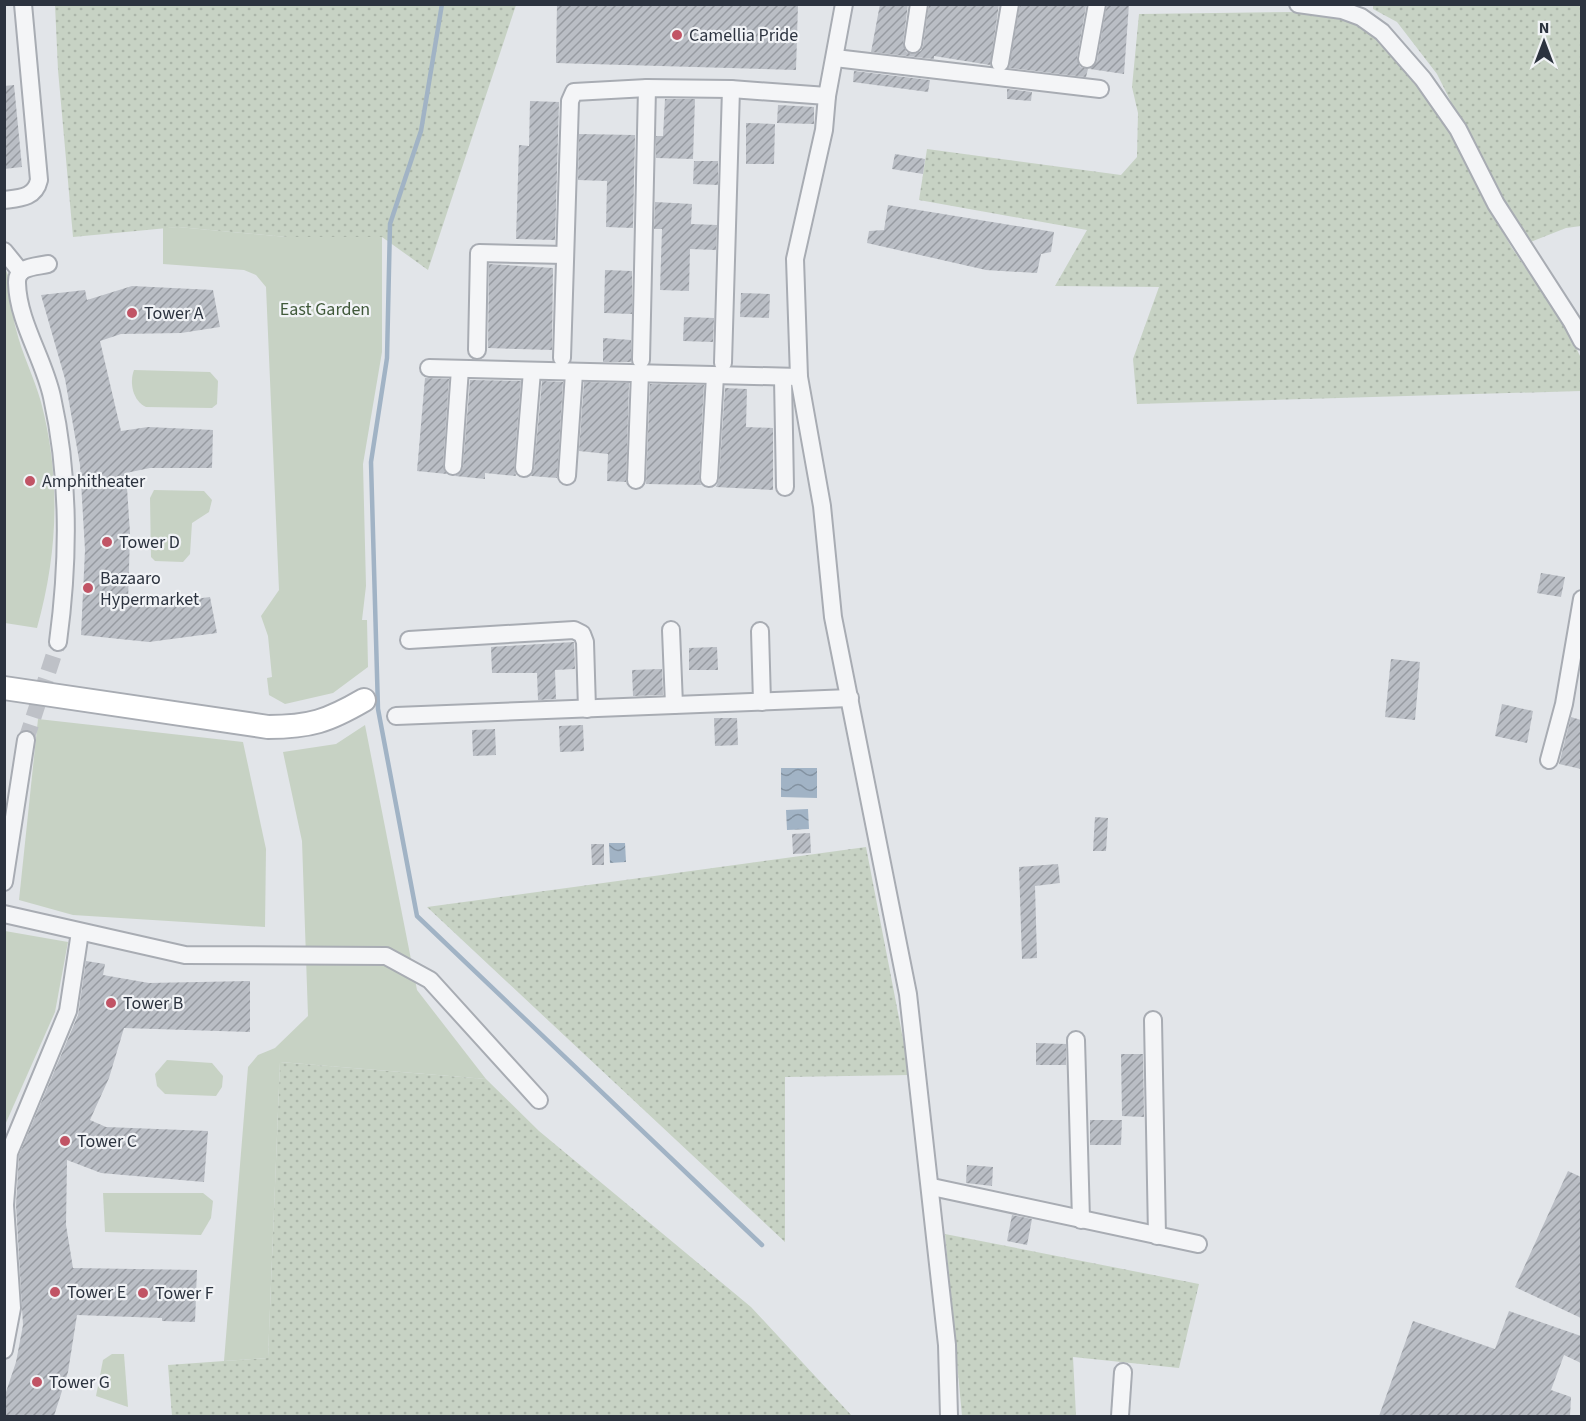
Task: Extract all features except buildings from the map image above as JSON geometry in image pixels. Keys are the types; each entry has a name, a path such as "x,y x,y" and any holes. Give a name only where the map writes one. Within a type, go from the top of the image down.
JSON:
{"street":[{"path":"4,200 29,196 34,192 39,180 23,4"},
{"path":"785,487 795,259 824,130 827,96 844,4"},
{"path":"913,44 919,4"},
{"path":"999,63 1010,4"},
{"path":"1087,59 1097,4"},
{"path":"1298,4 1342,10 1361,17 1382,32 1423,79 1458,129 1496,204 1572,322 1581,341"},
{"path":"835,57 1100,89"},
{"path":"562,358 570,101 574,92 647,88 731,89 827,96"},
{"path":"636,480 641,367 647,88"},
{"path":"709,478 719,369 731,89"},
{"path":"4,251 21,272"},
{"path":"477,351 479,253 565,255"},
{"path":"21,272 48,264"},
{"path":"21,272 17,282 21,306 51,394 63,463 66,556 58,642"},
{"path":"429,368 574,373 641,367 719,369 791,377"},
{"path":"453,466 460,369"},
{"path":"524,468 532,371"},
{"path":"567,476 574,373"},
{"path":"791,377 822,506 833,617 908,994 932,1187 947,1345 949,1416"},
{"path":"1549,760 1564,705 1581,599"},
{"path":"409,640 574,630 582,634 585,642 587,709"},
{"path":"671,630 674,705"},
{"path":"760,631 762,702"},
{"path":"4,688 268,727 300,726 323,721 364,700"},
{"path":"396,716 850,698"},
{"path":"4,882 26,740"},
{"path":"4,914 185,955 386,956 430,980 538,1100"},
{"path":"4,1350 12,1308 5,1204 9,1153 68,1011 80,932"},
{"path":"1153,1020 1157,1236"},
{"path":"1076,1040 1081,1220"},
{"path":"932,1187 1198,1244"},
{"path":"1120,1416 1123,1372"}],"green space":[{"path":"1373,4 1581,5 1581,226 1566,228 1528,243 1510,220 1437,74 1397,22 1373,9"},
{"path":"55,5 516,5 428,270 382,237 287,237 178,227 73,237 58,70"},
{"path":"1297,12 1326,15 1354,24 1395,52 1456,135 1485,202 1512,248 1566,327 1581,358 1581,391 1137,404 1133,359 1159,287 1055,286 1087,230 919,200 927,149 1121,175 1137,157 1138,113 1132,87 1139,14"},
{"name":"East Garden","path":"178,227 287,237 382,237 382,352 363,464 366,586 362,620 367,620 368,667 333,693 285,704 269,695 267,678 272,677 268,636 261,616 279,590 266,287 256,275 244,270 163,264 163,228"},
{"path":"4,267 10,282 16,329 41,402 52,459 53,544 37,628 5,623"},
{"path":"134,370 210,372 218,381 217,404 212,408 146,407 138,401 133,391"},
{"path":"154,490 204,491 212,500 209,512 192,523 190,554 183,562 155,561 151,557 150,498"},
{"path":"38,719 243,742 266,849 265,927 73,915 19,900"},
{"path":"365,725 417,990 486,1079 280,1062 268,1358 224,1361 248,1067 258,1055 275,1048 308,1016 302,841 283,752 336,744"},
{"path":"866,847 910,1075 785,1077 785,1242 427,907"},
{"path":"5,931 68,942 55,1012 5,1125"},
{"path":"167,1060 212,1063 223,1076 222,1087 216,1096 165,1094 157,1086 155,1074"},
{"path":"280,1062 486,1079 539,1131 751,1307 852,1416 172,1416 168,1365 268,1358"},
{"path":"103,1193 203,1193 213,1201 211,1218 201,1235 105,1232"},
{"path":"945,1234 1199,1284 1179,1368 1073,1357 1076,1416 962,1416"},
{"path":"112,1354 124,1354 128,1407 96,1396 103,1360"}],"water":[{"path":"781,768 817,768 817,798 781,797"},
{"path":"808,809 809,829 787,830 786,810"},
{"path":"609,843 625,843 626,862 610,863"}],"waterway":[{"path":"442,4 421,131 390,224 387,358 371,462 378,709 417,916 762,1245"}],"tunnel":[{"path":"26,740 58,642"}],"place":[{"name":"Camellia Pride","path":"677,35"},
{"name":"Tower A","path":"132,313"},
{"name":"Amphitheater","path":"30,481"},
{"name":"Tower D","path":"107,542"},
{"name":"Bazaaro Hypermarket","path":"88,588"},
{"name":"Tower B","path":"111,1003"},
{"name":"Tower C","path":"65,1141"},
{"name":"Tower E","path":"55,1292"},
{"name":"Tower F","path":"143,1293"},
{"name":"Tower G","path":"37,1382"}]}
